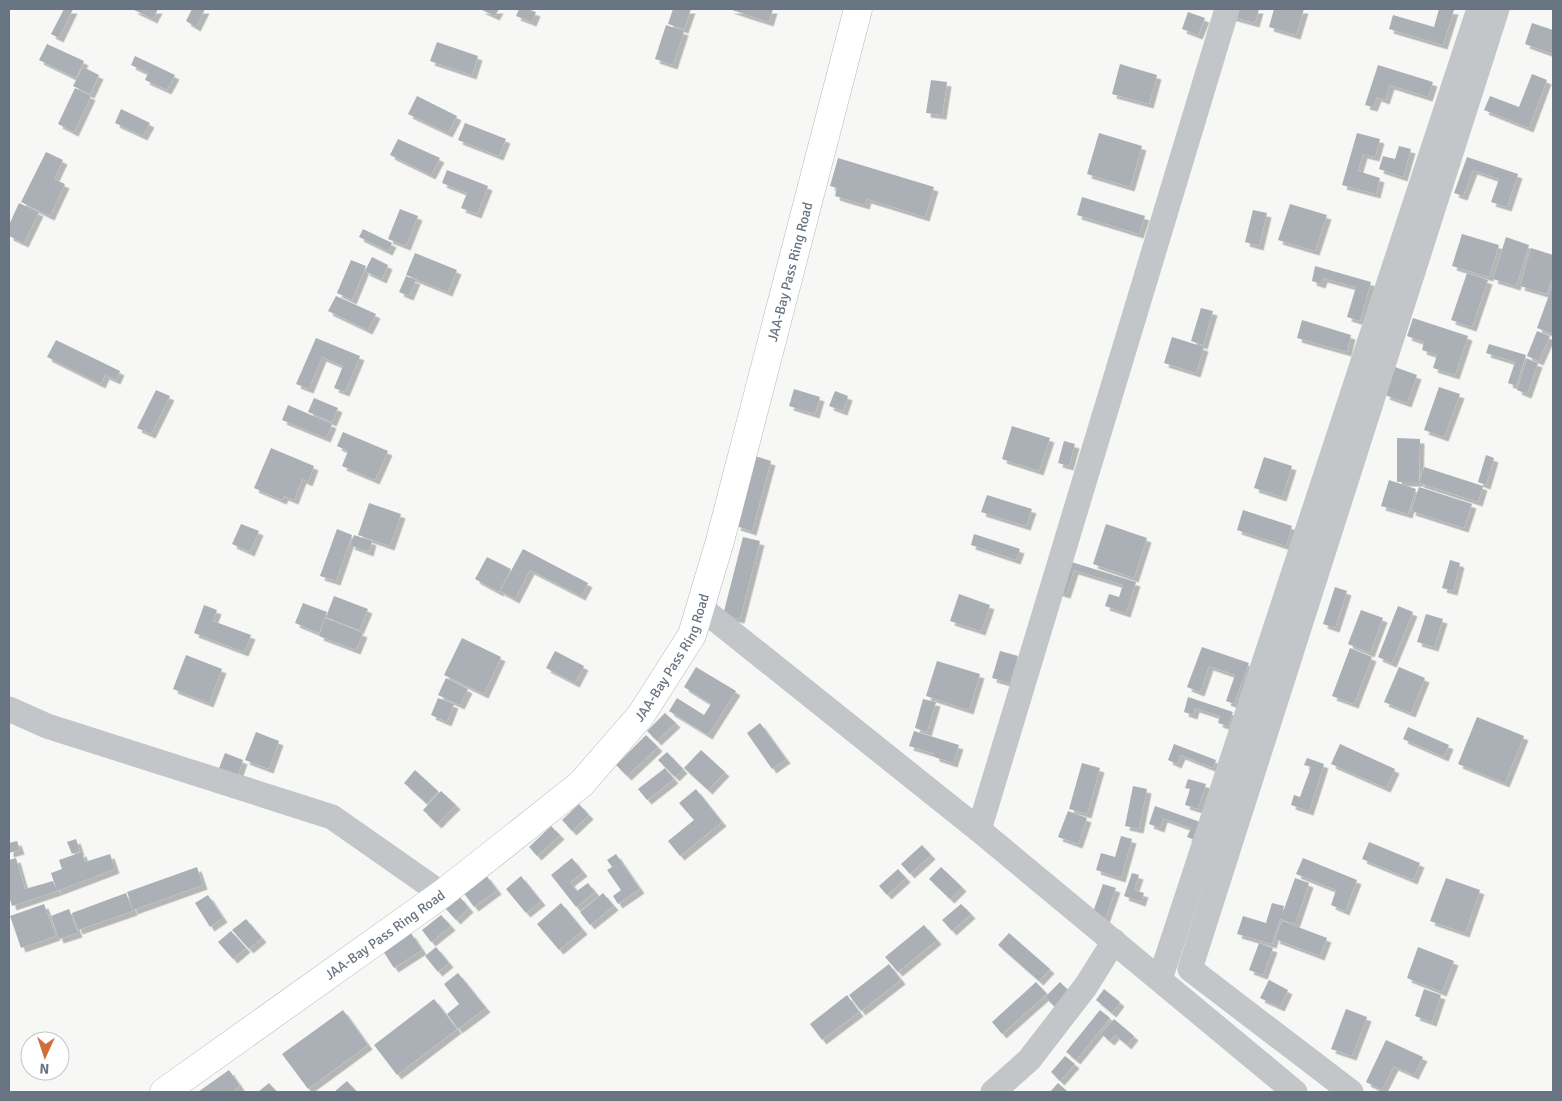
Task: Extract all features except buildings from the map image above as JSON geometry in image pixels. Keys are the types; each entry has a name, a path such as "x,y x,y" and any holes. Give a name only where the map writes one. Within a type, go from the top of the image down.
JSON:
{"highway":[{"name":"JAA-Bay Pass Ring Road","path":"164,1092 442,894 581,784 640,716 692,635 726,522 858,9"}],"street":[{"path":"979,830 1227,9"},
{"path":"1160,979 1479,9"},
{"path":"1351,1092 1190,970 1497,9"},
{"path":"700,607 979,830 1295,1092"},
{"path":"9,709 47,726 332,818 442,894"},
{"path":"993,1092 1029,1060 1086,986 1114,941"}]}
